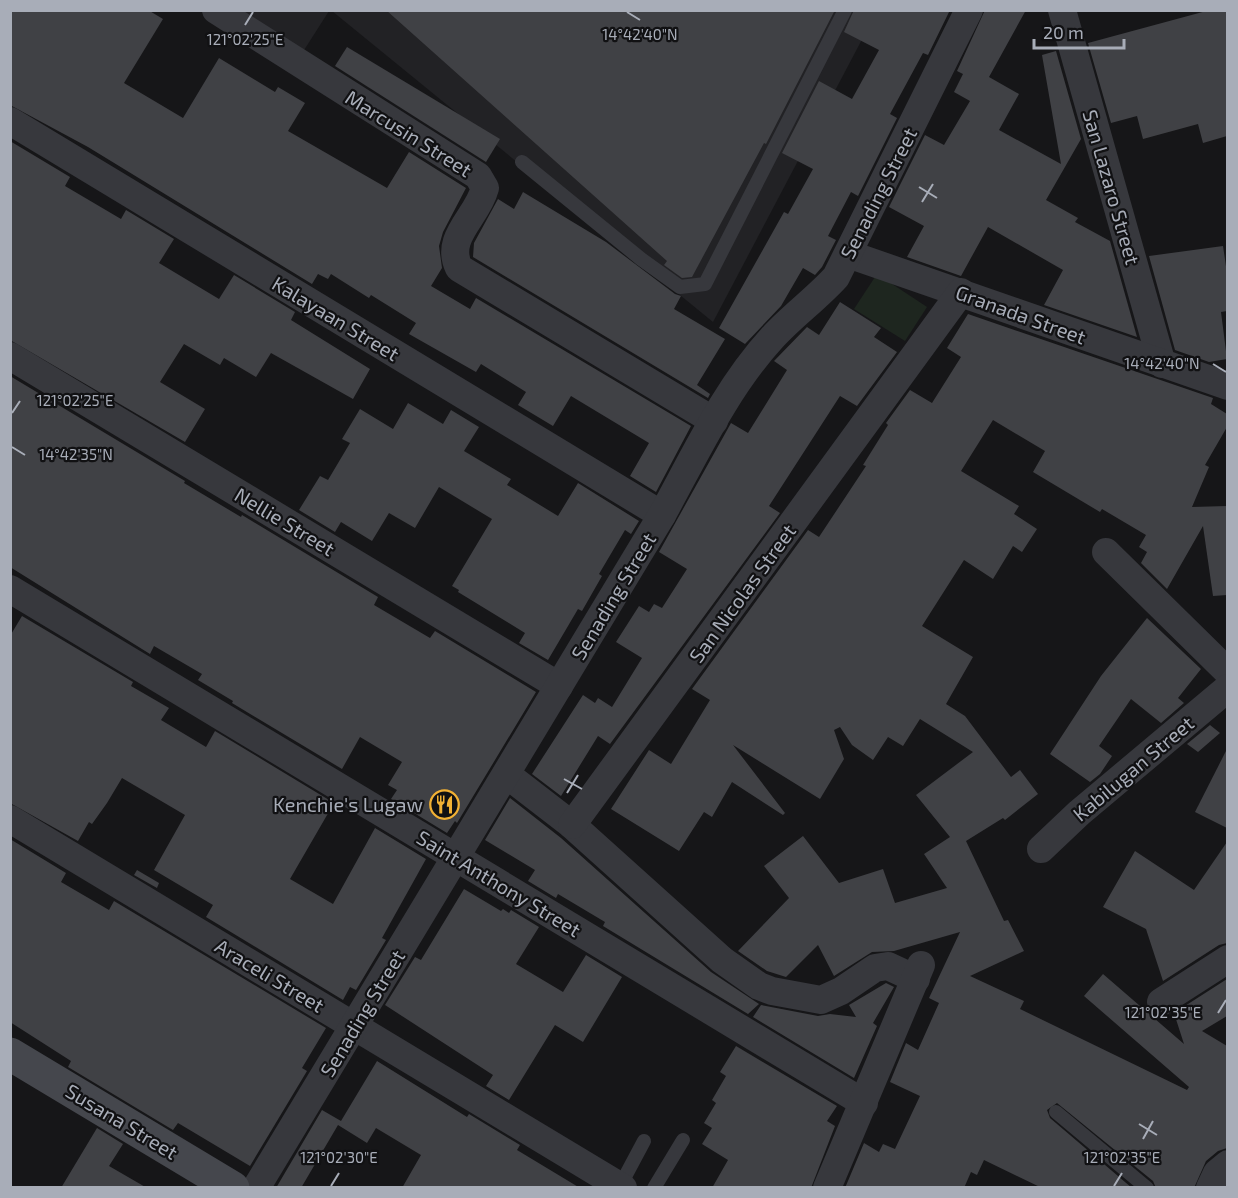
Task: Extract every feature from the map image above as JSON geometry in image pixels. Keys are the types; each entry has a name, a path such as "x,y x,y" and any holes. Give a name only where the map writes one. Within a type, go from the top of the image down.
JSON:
{"street":[{"name":"Marcusin Street","path":"216,10 478,176 485,188 482,198 455,244 453,256 459,268 714,421"},
{"name":"Senading Street","path":"256,1188 662,515 714,421 749,367 772,337 819,296 836,277 969,10"},
{"name":"San Lazaro Street","path":"1062,10 1162,364"},
{"name":"Kalayaan Street","path":"10,121 662,515"},
{"name":"Granada Street","path":"848,254 1227,386"},
{"name":"San Nicolas Street","path":"572,825 961,292"},
{"name":"Nellie Street","path":"10,356 559,686"},
{"path":"1106,552 1227,672"},
{"name":"Saint Anthony Street","path":"10,589 864,1103"},
{"name":"Kabilugan Street","path":"1041,849 1079,813 1227,688"},
{"path":"506,774 572,825 722,960 759,986 772,991 821,1000 841,991 875,968 888,966 919,972 827,1188"},
{"name":"Araceli Street","path":"10,819 622,1187"},
{"path":"1161,1002 1227,959"},
{"name":"Susana Street","path":"10,1053 233,1188"},
{"path":"1210,1188 1216,1173 1227,1164"}],"lane":[{"path":"522,162 641,259 680,287 705,285 845,10"},
{"path":"1056,1112 1147,1188"},
{"path":"654,1188 683,1140"},
{"path":"622,1187 644,1142"}],"shaded area":[{"path":"225,11 329,11 299,58"},
{"path":"332,11 877,11 713,322"},
{"path":"877,274 927,307 905,341 854,309"}],"building":[{"path":"10,10 148,10 163,19 124,83 183,118 219,58 275,92 278,87 305,103 288,131 387,188 409,152 466,188 443,232 439,246 442,268 431,286 470,309 476,298 691,426 656,492 630,476 649,443 571,396 553,426 518,405 526,392 481,364 476,372 409,334 416,323 371,295 369,298 331,274 328,279 318,274 312,284 88,147 10,105"},
{"path":"386,10 835,10 766,144 764,143 692,277 682,278 664,265 667,261"},
{"path":"854,10 950,10 928,55 923,53 890,114 897,118 858,196 851,192 828,236 836,240 822,267 815,275 803,268 781,306 745,344 719,328 784,212 788,214 813,169 782,153 819,81 852,99 879,50 844,32"},
{"path":"985,10 1026,10 989,77 1019,94 999,130 1061,164 1042,55 1056,51 1081,139 1046,200 1078,218 1075,222 1110,241 1137,337 1044,305 1063,270 988,227 961,276 907,257 924,226 889,207 925,135 944,145 970,101 954,92 963,74 957,71"},
{"path":"1210,10 1227,10 1227,136 1203,143 1198,124 1143,139 1137,116 1111,123 1088,43"},
{"path":"347,47 500,139 486,162 335,66"},
{"path":"10,141 70,177 65,186 121,219 126,210 174,239 159,263 219,299 234,275 295,312 291,320 370,369 353,399 271,353 256,377 224,358 220,365 184,344 160,382 205,409 185,442 10,340"},
{"path":"523,192 606,242 675,294 681,296 674,309 725,339 697,385 710,394 708,398 473,257 474,243 498,199 514,209"},
{"path":"1223,246 1227,273 1227,311 1221,312 1227,359 1209,362 1175,350 1149,256"},
{"path":"840,302 881,328 874,337 897,352 857,406 840,396 769,506 780,513 610,744 598,736 561,796 532,774 583,695 595,703 598,698 612,707 642,658 616,642 639,606 649,612 654,604 662,608 687,569 659,552 731,423 748,433 787,370 774,361 807,327 819,335"},
{"path":"968,314 1213,398 1211,404 1227,414 1227,427 1205,465 1209,467 1192,507 1227,506 1227,595 1213,596 1203,526 1167,589 1141,563 1147,552 1139,547 1146,535 1102,509 1100,512 1033,472 1045,451 993,420 961,471 1019,506 1014,514 1037,529 1022,552 1013,546 993,579 964,560 922,626 973,657 946,704 965,716 1011,777 1020,770 1038,794 1005,820 1003,818 966,841 1004,921 1008,920 1024,951 970,976 1024,1001 1020,1009 1187,1090 1189,1087 1084,996 1103,974 1184,1044 1174,1013 1227,979 1227,1016 1202,1031 1227,1046 1227,1148 1218,1151 1206,1161 1194,1188 1156,1188 1153,1181 1057,1103 1047,1110 1050,1118 1132,1188 1042,1188 984,1160 977,1175 971,1172 964,1188 845,1188 864,1143 879,1152 883,1144 895,1149 920,1096 890,1082 906,1043 918,1050 939,1003 929,998 960,932 894,951 872,952 834,976 818,945 786,977 767,971 738,951 789,898 764,866 803,836 839,883 883,869 895,903 947,888 924,854 950,837 916,795 973,752 920,719 903,746 888,737 873,760 852,745 840,727 834,730 844,759 820,799 733,745 785,813 783,815 732,782 712,817 704,812 679,851 611,809 649,750 671,764 710,700 692,689 808,530 819,537 866,466 863,465 888,425 886,423 910,390 932,403 961,357 947,348"},
{"path":"10,376 185,481 184,483 378,597 374,605 430,638 435,631 536,692 457,823 455,821 447,833 391,799 397,790 388,785 402,762 360,737 342,769 198,680 202,674 154,646 150,654 10,567"},
{"path":"408,403 443,424 451,410 479,427 464,451 511,479 507,485 558,516 578,483 639,521 631,534 625,530 599,574 602,576 582,611 578,609 548,660 519,643 525,633 452,586 492,519 439,487 415,528 389,513 372,541 341,522 335,532 299,510 320,476 328,480 350,443 342,439 360,409 393,429"},
{"path":"22,616 133,682 131,686 169,708 161,720 206,747 215,731 334,803 290,879 333,904 375,828 426,859 382,938 386,940 356,990 350,987 343,1000 206,917 213,905 154,870 185,815 122,778 107,803 92,824 89,822 78,841 10,803 10,636"},
{"path":"1147,618 1201,669 1178,698 1184,703 1161,723 1131,699 1099,746 1112,756 1100,774 1090,782 1050,754 1101,676"},
{"path":"1210,725 1220,733 1198,752 1187,744"},
{"path":"1227,749 1227,828 1195,812"},
{"path":"510,798 561,838 711,972 759,1004 748,1014 603,926 605,922 558,894 556,898 528,881 535,870 485,840"},
{"path":"10,839 66,873 61,882 109,910 114,901 326,1028 302,1068 307,1071 250,1166 178,1123 173,1130 68,1067 71,1061 10,1022"},
{"path":"1227,842 1227,943 1219,945 1163,981 1146,929 1103,907 1135,851 1194,890"},
{"path":"137,870 159,883 157,888 134,875"},
{"path":"464,889 501,911 503,909 509,913 511,910 539,927 516,964 563,992 586,955 622,977 583,1042 555,1025 509,1100 486,1086 493,1075 385,1005 415,957 421,960"},
{"path":"886,983 894,987 873,1023 877,1026 854,1078 753,1017 761,1005 818,1016 830,1014 856,1017 849,1005"},
{"path":"736,1046 837,1106 827,1121 835,1126 811,1188 712,1188 728,1160 702,1144 712,1128 704,1123 716,1103 712,1100 726,1076 720,1072"},
{"path":"377,1061 467,1117 469,1114 520,1145 517,1150 580,1188 402,1188 421,1155 376,1128 367,1143 338,1125 301,1188 276,1188 322,1110 341,1121"},
{"path":"97,1128 123,1144 109,1166 147,1188 61,1188"}],"place":[{"name":"Kenchie's Lugaw","path":"444,804"}]}
